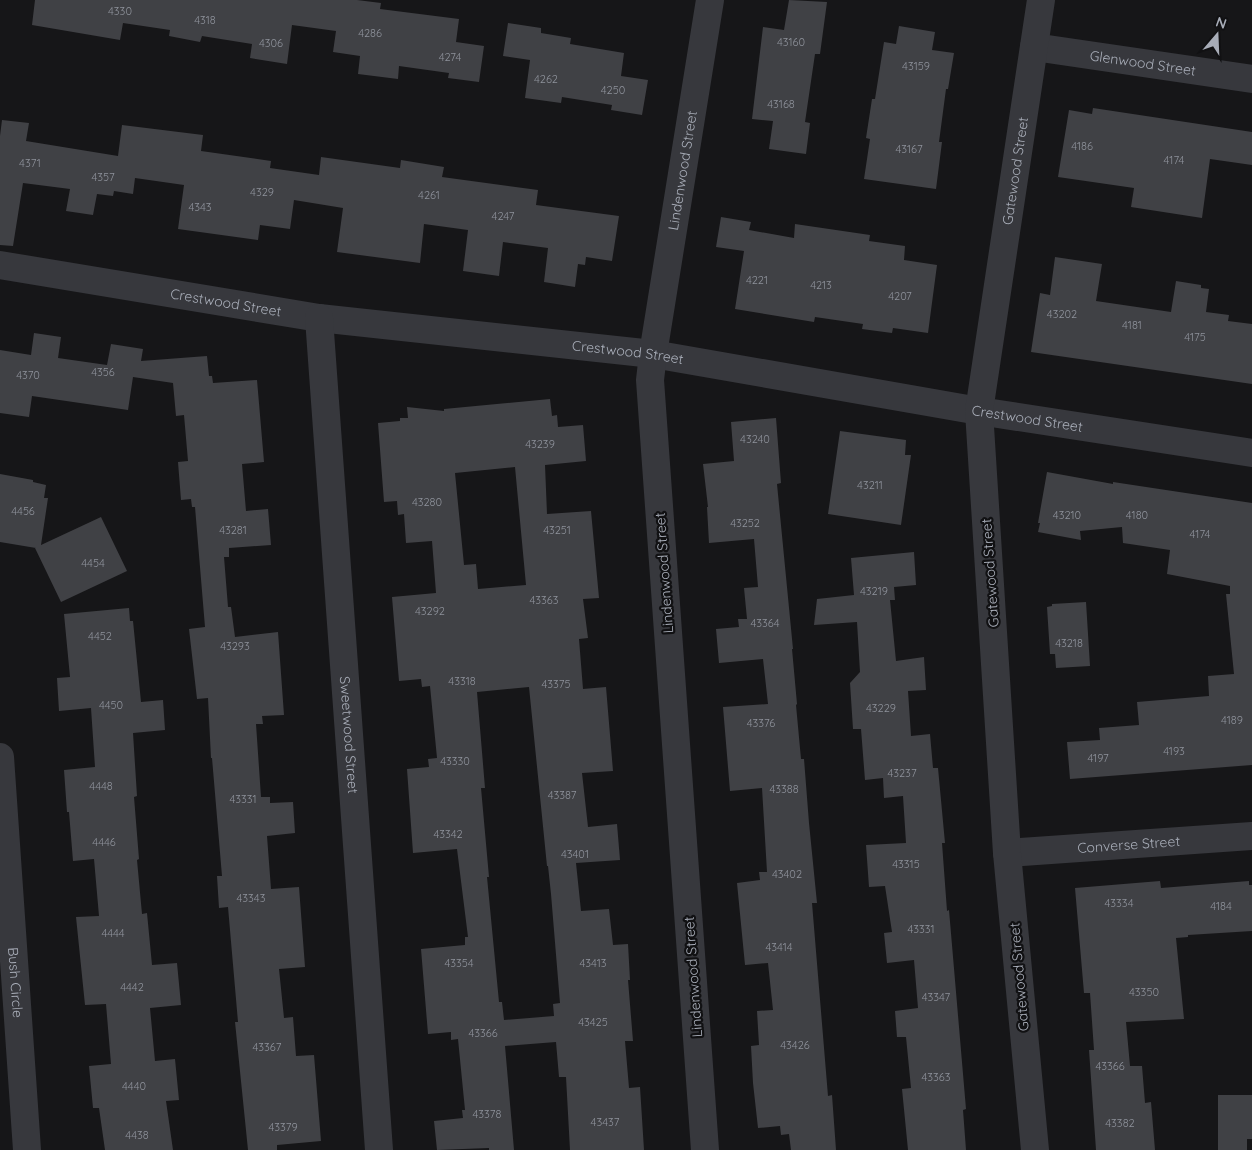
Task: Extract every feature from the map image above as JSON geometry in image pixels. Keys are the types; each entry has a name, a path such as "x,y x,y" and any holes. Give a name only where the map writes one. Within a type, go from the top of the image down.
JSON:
{"street":[{"name":"Lindenwood Street","path":"705,1150 651,390 653,354 710,0"},
{"name":"Gatewood Street","path":"1035,1150 1007,853 979,411 1041,0"},
{"name":"Glenwood Street","path":"1034,47 1252,79"},
{"name":"Crestwood Street","path":"0,265 319,318 653,354 979,411 1252,453"},
{"name":"Sweetwood Street","path":"319,318 379,1150"},
{"name":"Bush Circle","path":"0,757 27,1150"},
{"name":"Converse Street","path":"1007,853 1252,836"}],"building":[{"path":"35,0 357,0 381,3 380,9 459,19 456,42 484,46 479,82 448,78 449,73 399,66 398,79 358,74 360,56 333,52 336,31 292,25 287,64 250,58 252,44 202,36 200,42 169,36 170,30 123,23 120,40 32,25"},
{"path":"789,0 827,2 820,54 815,54 805,122 810,123 806,154 769,149 773,121 752,119 763,27 784,30"},
{"path":"508,23 541,28 541,33 571,38 570,44 624,53 621,76 648,80 642,115 611,110 612,105 562,97 561,103 525,98 530,60 503,56"},
{"path":"899,26 935,32 932,50 954,53 948,89 946,89 939,142 942,142 936,189 864,179 870,139 866,138 872,99 875,99 884,42 896,44"},
{"path":"1093,108 1252,132 1252,165 1210,159 1202,218 1131,207 1134,188 1058,177 1069,110 1092,114"},
{"path":"2,120 29,123 26,141 118,156 122,125 203,135 201,151 271,161 270,168 319,175 321,157 400,168 401,160 444,167 442,177 538,190 536,205 619,216 612,261 586,257 585,265 578,264 575,287 544,282 548,248 503,242 499,276 463,271 468,230 424,224 420,263 337,252 343,208 294,200 290,229 260,225 258,240 178,229 184,185 135,178 133,194 114,191 113,196 97,194 93,215 66,211 70,189 23,183 13,246 0,245 0,136"},
{"path":"721,217 751,222 749,230 794,238 795,224 870,235 869,241 905,246 904,260 937,265 928,333 893,328 892,333 862,329 863,324 815,317 814,322 735,309 744,251 716,247"},
{"path":"1055,257 1102,264 1096,301 1171,312 1176,281 1201,285 1201,288 1209,289 1206,312 1229,315 1228,321 1252,324 1252,384 1031,352 1040,293 1050,295"},
{"path":"34,333 61,337 58,358 107,365 111,344 143,349 141,361 207,356 209,376 212,376 213,383 257,380 264,462 242,464 246,511 268,509 271,545 229,548 229,557 224,557 228,607 231,607 235,637 278,632 284,715 262,716 263,724 256,724 261,797 270,797 270,803 293,802 295,833 267,836 271,889 299,887 305,967 279,969 284,1018 293,1017 296,1056 314,1055 321,1141 277,1145 277,1150 248,1150 235,1022 238,1022 228,907 219,908 217,876 222,876 211,758 208,698 197,699 189,629 205,627 195,507 192,507 191,499 181,500 178,462 188,461 184,415 176,416 173,383 133,377 128,410 32,396 29,417 0,413 0,350 31,355"},
{"path":"550,399 552,416 557,415 558,427 583,425 586,461 545,465 547,514 591,511 599,598 583,599 588,638 579,639 583,689 606,687 613,771 582,773 588,827 617,824 620,860 576,863 581,911 609,909 613,945 628,944 630,980 628,980 633,1041 625,1041 629,1088 640,1087 644,1150 570,1150 566,1077 559,1077 556,1042 505,1046 514,1150 489,1150 489,1148 437,1150 434,1121 463,1118 462,1110 465,1110 458,1039 451,1040 451,1032 428,1034 421,949 465,945 465,937 468,937 457,849 413,853 407,769 429,767 428,759 437,758 430,686 422,687 421,679 399,681 392,597 436,593 432,541 406,543 404,514 398,515 397,501 384,502 378,423 400,421 400,418 408,418 407,407 444,411 444,409","holes":["515,467 526,585 478,589 476,564 464,565 455,473","529,687 551,894 560,1003 553,1004 554,1016 504,1020 502,1002 499,1002 487,877 489,877 481,788 485,788 477,692"]},
{"path":"776,418 781,483 777,484 793,649 801,759 804,759 817,903 812,903 828,1096 832,1095 836,1150 791,1150 789,1134 781,1135 780,1126 758,1128 753,1083 751,1046 759,1045 757,1011 773,1010 768,963 745,965 737,883 760,880 759,872 767,872 762,788 730,791 723,707 768,704 763,659 719,663 716,629 739,627 738,619 747,619 744,588 758,587 754,539 709,543 708,507 703,464 734,461 731,422"},
{"path":"840,431 906,440 905,455 911,455 901,525 828,514"},
{"path":"1047,472 1113,484 1113,482 1252,503 1252,765 1070,779 1067,742 1100,740 1099,728 1139,725 1137,702 1209,696 1208,676 1234,674 1226,594 1230,594 1230,586 1167,574 1170,550 1123,543 1122,527 1080,531 1081,540 1038,532"},
{"path":"0,474 33,480 33,482 46,485 44,498 48,498 41,545 101,517 127,571 61,602 36,548 0,542"},
{"path":"914,552 916,585 894,587 895,600 890,600 896,661 924,657 926,690 908,691 911,736 930,734 933,768 938,768 945,843 942,843 947,911 949,910 966,1109 963,1110 966,1150 908,1150 902,1089 911,1088 906,1037 897,1037 895,1011 918,1008 914,960 887,963 884,933 892,932 885,886 869,887 866,845 906,843 903,796 884,798 883,778 865,780 861,729 853,729 850,683 860,672 857,622 814,625 817,599 854,595 851,558"},
{"path":"1086,602 1090,666 1056,668 1055,654 1050,654 1047,607 1052,606 1052,604"},
{"path":"129,608 130,621 133,621 141,702 163,700 165,730 133,733 137,796 134,797 142,914 147,913 152,965 177,963 181,1005 150,1008 155,1061 175,1059 179,1100 166,1101 173,1150 105,1150 99,1108 93,1108 89,1066 111,1064 106,1004 85,1005 76,917 99,916 94,859 73,861 69,812 67,812 64,770 95,767 91,708 59,711 57,678 70,677 64,614"},
{"path":"1160,881 1161,888 1249,881 1249,885 1252,885 1252,931 1188,935 1188,937 1176,938 1184,1019 1126,1022 1130,1066 1142,1066 1145,1103 1151,1102 1155,1150 1096,1150 1089,1050 1094,1050 1090,993 1084,993 1075,888"},
{"path":"1218,1095 1252,1095 1252,1139 1247,1139 1247,1150 1218,1150"}]}
